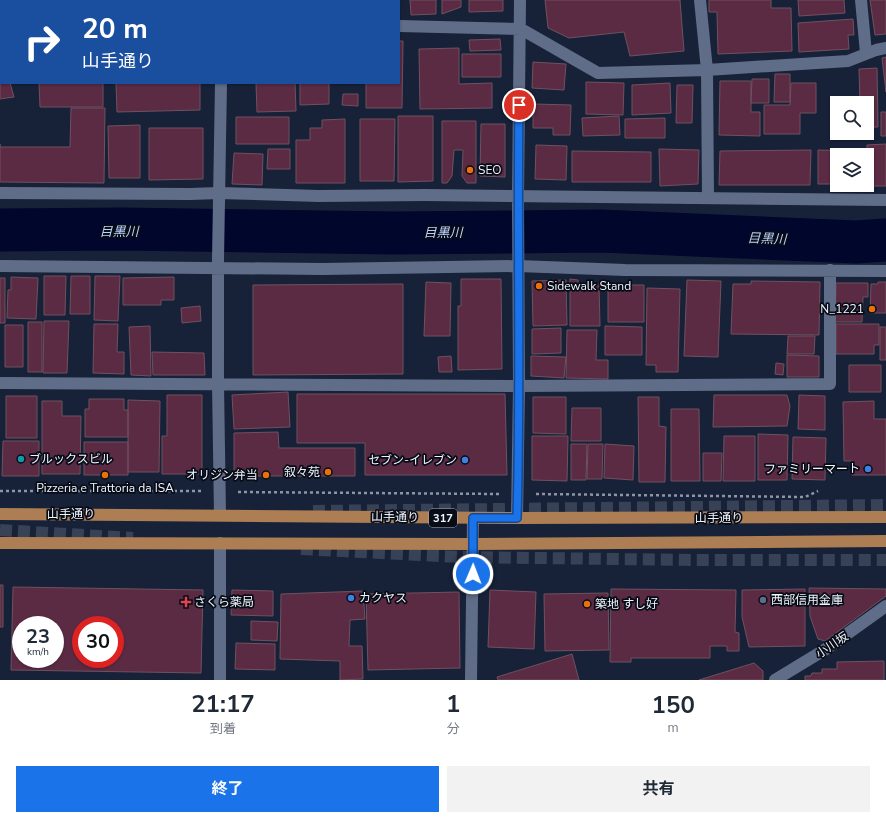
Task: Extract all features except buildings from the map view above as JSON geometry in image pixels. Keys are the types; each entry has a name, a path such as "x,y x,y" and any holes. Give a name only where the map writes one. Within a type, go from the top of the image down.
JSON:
{"main road":[{"name":"山手通り","path":"0,514 473,518 886,518"},
{"name":"山手通り","path":"0,544 473,544 886,541"}],"street":[{"path":"517,518 519,386 518,201 520,0"},
{"path":"700,0 707,70 708,198"},
{"path":"861,0 866,53"},
{"path":"400,26 520,29 598,73 707,70 848,61 866,53 886,48"},
{"path":"220,515 218,263 221,84"},
{"path":"0,193 190,194 219,198 425,195 518,201 708,198 886,200"},
{"path":"0,266 218,263 323,269 518,261 626,270 886,271"},
{"path":"0,383 519,386 830,384 830,270"},
{"path":"471,680 473,518"},
{"path":"220,543 220,680"},
{"name":"小川坂","path":"775,680 826,649 886,606"}],"path":[{"path":"0,491 205,491"}],"waterway":[{"name":"目黒川","path":"0,230 123,229 394,233 601,231 856,242 886,240"}],"tunnel":[{"path":"313,511 886,505"},
{"path":"0,530 133,538"},
{"path":"301,549 460,557 692,560 886,560"}],"place":[{"name":"SEO","path":"470,170"},
{"name":"Sidewalk Stand","path":"539,286"},
{"name":"N_1221","path":"872,309"},
{"name":"ブルックスビル","path":"21,459"},
{"name":"セブン-イレブン","path":"465,460"},
{"name":"ファミリーマート","path":"868,469"},
{"name":"叙々苑","path":"328,472"},
{"name":"Pizzeria e Trattoria da ISA","path":"105,475"},
{"name":"オリジン弁当","path":"266,475"},
{"name":"カクヤス","path":"351,598"},
{"name":"西部信用金庫","path":"763,600"},
{"name":"さくら薬局","path":"186,602"},
{"name":"築地 すし好","path":"587,604"}],"route":[{"path":"473,574 473,518 517,518 519,386 519,105"}]}
